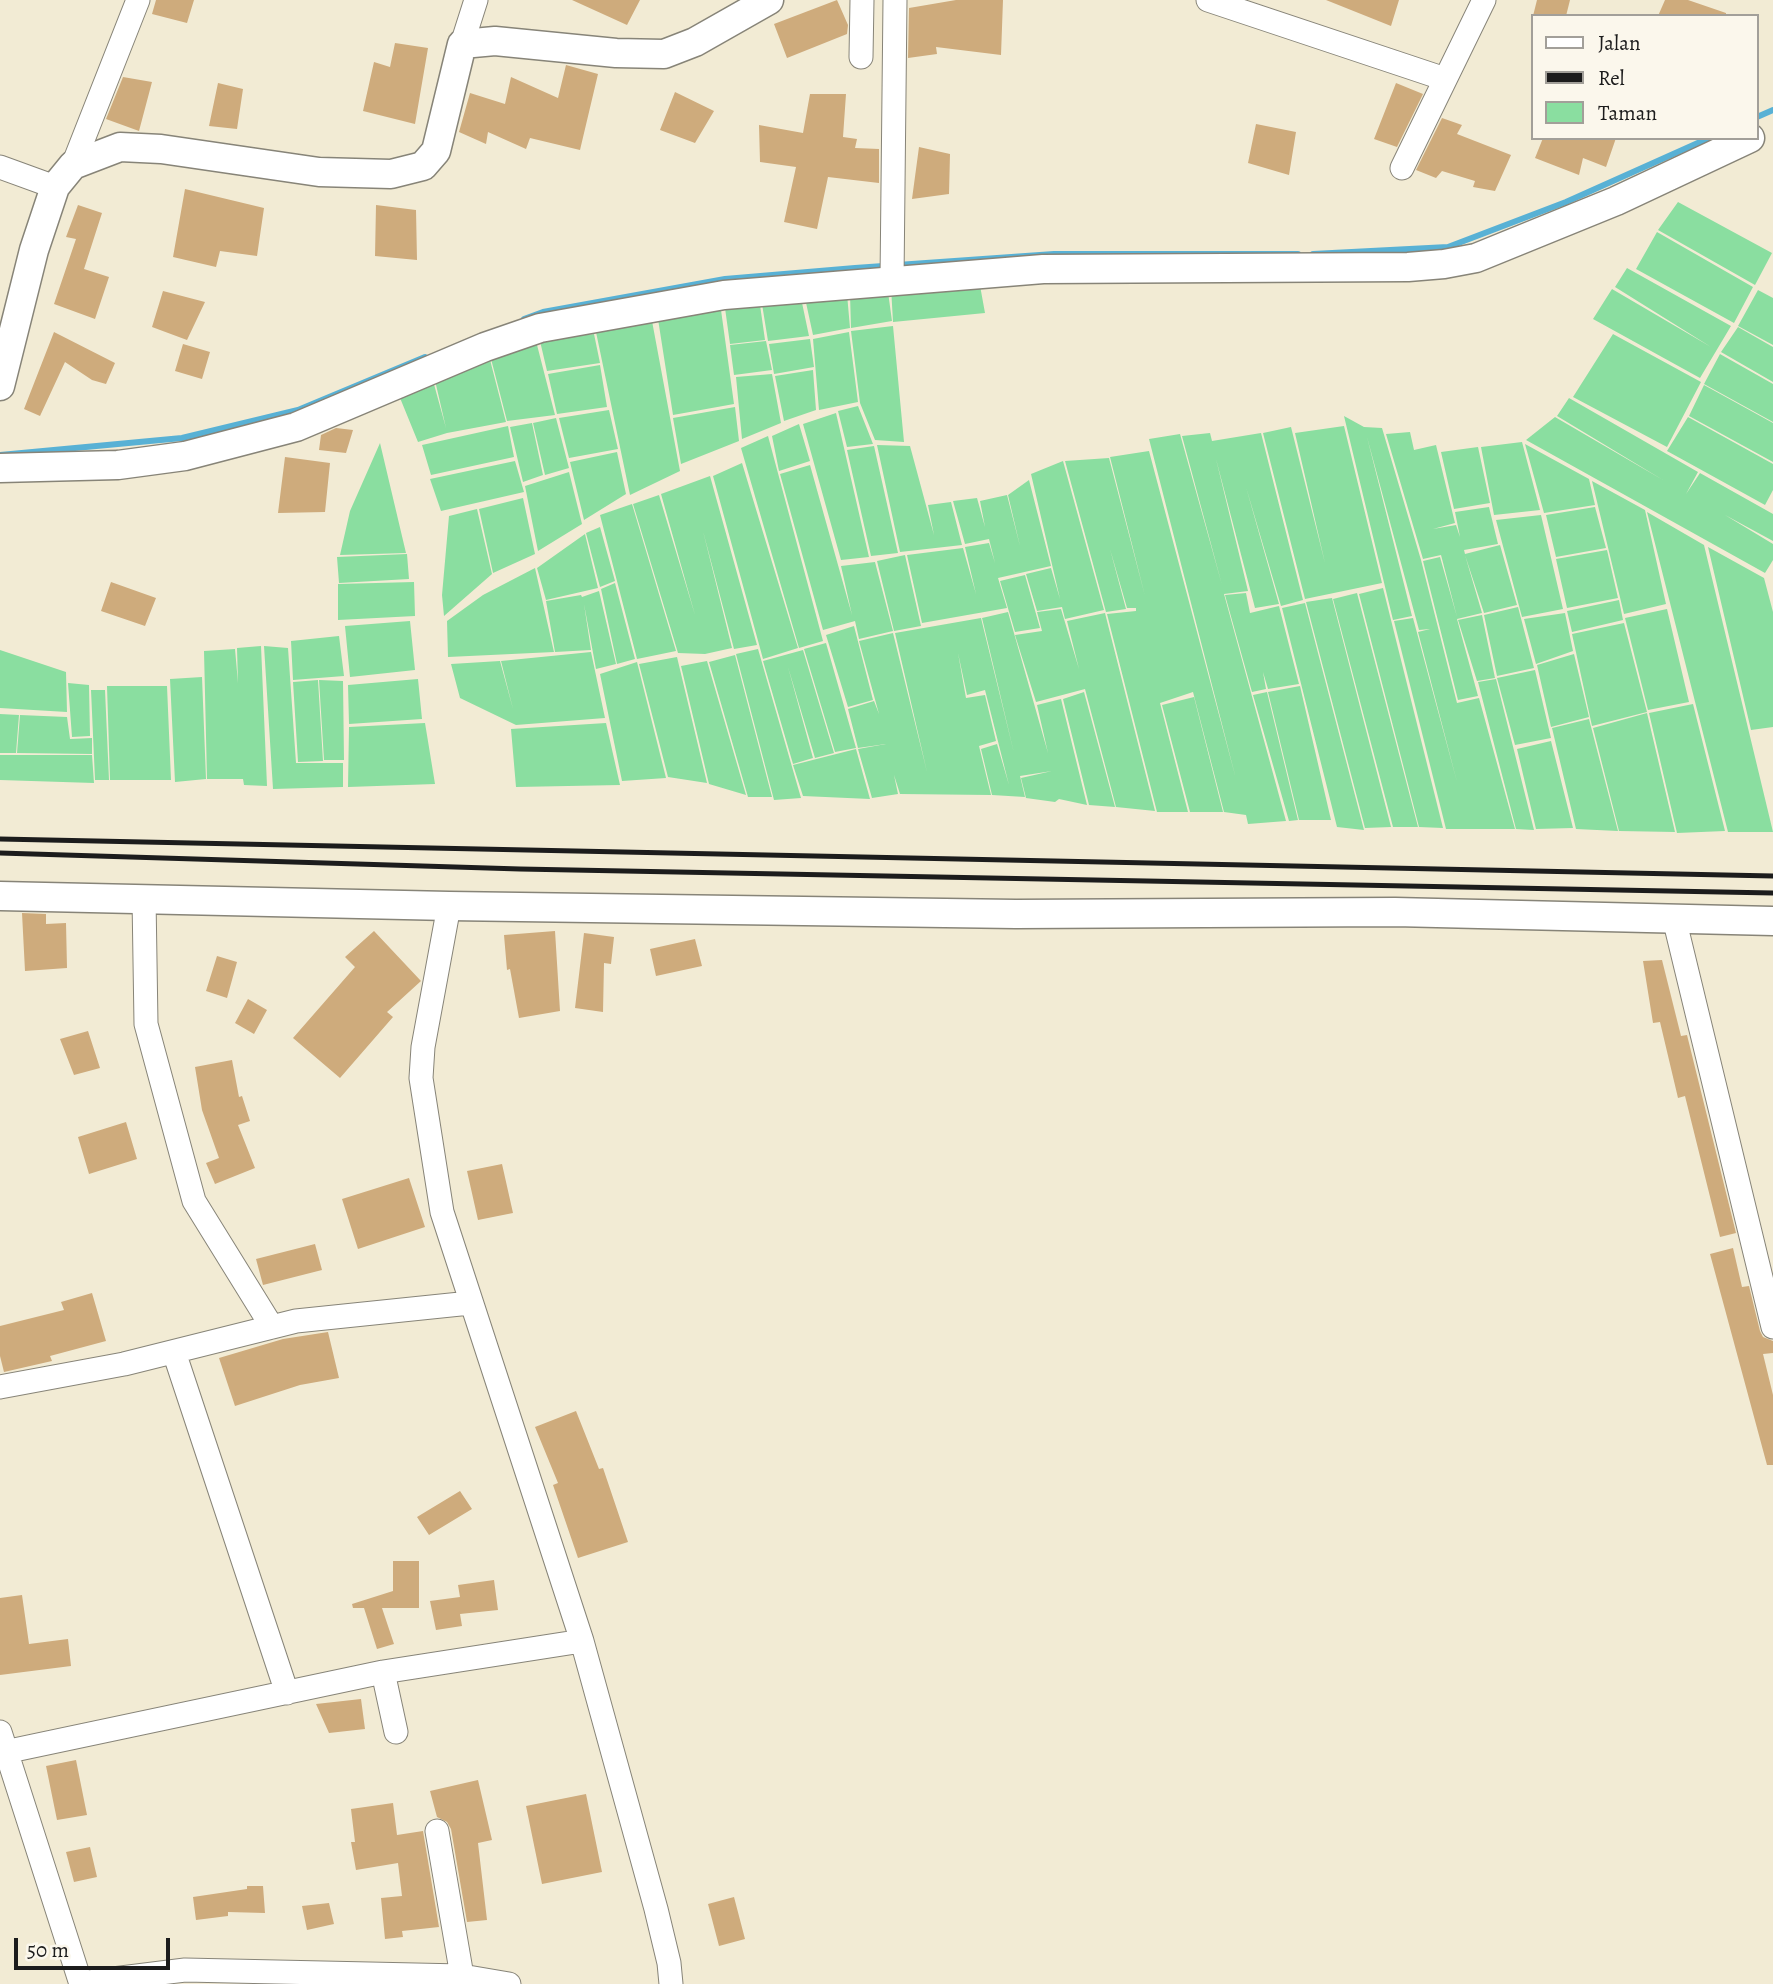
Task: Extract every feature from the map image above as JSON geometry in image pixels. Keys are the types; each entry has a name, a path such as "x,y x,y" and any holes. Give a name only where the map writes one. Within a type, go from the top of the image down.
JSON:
{"street":[{"path":"0,386 34,250 55,187 73,165 138,0"},
{"path":"73,165 120,147 161,149 319,172 391,174 424,166 436,151 462,44 476,0"},
{"path":"462,44 495,41 616,53 664,54 695,42 769,0"},
{"path":"861,57 862,0"},
{"path":"892,271 895,0"},
{"path":"1208,0 1266,22 1446,79"},
{"path":"1402,168 1484,0"},
{"path":"0,468 118,465 185,456 296,427 485,347 540,328 724,295 892,271 1408,268 1476,258 1616,201 1745,140"},
{"path":"0,167 55,187"},
{"path":"0,896 1016,914 1395,912 1773,922"},
{"path":"144,898 146,1024 194,1201 272,1328"},
{"path":"449,906 423,1046 421,1078 442,1212 582,1641 656,1909 669,1963 670,1984"},
{"path":"1674,918 1773,1327"},
{"path":"0,1387 174,1352 296,1321 470,1303"},
{"path":"174,1352 288,1693"},
{"path":"509,1984 463,1976 197,1969 81,1984 3,1746 288,1693 383,1672 582,1641"},
{"path":"383,1672 396,1732"},
{"path":"437,1831 463,1976"}],"green space":[{"path":"1678,202 1772,253 1755,285 1658,230"},
{"path":"1657,232 1753,287 1734,323 1636,269"},
{"path":"1627,268 1731,326 1700,378 1593,319 1612,289 1711,347 1615,287"},
{"path":"979,280 985,313 893,322 891,287"},
{"path":"1758,290 1773,298 1773,345 1738,326"},
{"path":"888,292 892,321 851,328 850,294"},
{"path":"847,294 850,328 813,335 805,298"},
{"path":"801,298 809,336 768,341 762,304"},
{"path":"760,305 765,340 730,344 725,308"},
{"path":"721,310 734,404 673,415 658,319"},
{"path":"652,321 680,471 630,495 596,332"},
{"path":"893,326 904,442 875,440 860,403 851,331"},
{"path":"1738,327 1773,347 1773,382 1721,352"},
{"path":"849,332 858,402 819,410 813,339"},
{"path":"594,334 600,363 547,371 540,341"},
{"path":"1613,334 1701,382 1667,447 1573,397"},
{"path":"810,339 814,367 774,374 769,344"},
{"path":"536,341 555,415 507,421 489,351"},
{"path":"766,341 772,370 734,375 730,345"},
{"path":"488,352 506,422 447,433 418,442 398,393 432,377 446,428 434,376"},
{"path":"1720,354 1773,384 1773,422 1704,384"},
{"path":"600,365 607,407 557,414 548,374"},
{"path":"813,370 816,410 784,421 775,376"},
{"path":"772,374 781,423 742,439 736,377"},
{"path":"1704,385 1773,423 1773,462 1689,416"},
{"path":"1569,398 1698,472 1686,494 1700,473 1773,514 1773,541 1725,515 1773,544 1773,560 1765,573 1526,440 1555,417 1663,480 1557,416"},
{"path":"858,406 873,444 847,447 838,411"},
{"path":"735,407 739,441 681,464 673,418"},
{"path":"609,410 618,449 569,458 559,418"},
{"path":"836,413 869,557 841,560 803,424"},
{"path":"1344,416 1364,427 1382,428 1421,560 1457,703 1479,698 1515,829 1446,829 1394,621 1413,618 1457,782 1418,632 1430,629 1419,630 1367,437 1412,616 1393,620"},
{"path":"1688,417 1773,464 1773,490 1765,505 1667,451"},
{"path":"556,418 569,468 545,475 533,423"},
{"path":"532,423 543,475 523,482 510,427"},
{"path":"799,424 810,461 779,471 772,436"},
{"path":"508,426 514,457 431,475 422,445"},
{"path":"1344,426 1382,583 1305,599 1263,433 1291,427 1325,563 1295,433"},
{"path":"1410,432 1414,450 1436,445 1455,523 1433,529 1456,525 1460,537 1455,512 1489,507 1498,544 1464,550 1465,554 1500,545 1517,605 1484,613 1465,555 1482,613 1457,619 1478,696 1458,700 1423,561 1440,557 1457,617 1441,555 1423,559 1386,434"},
{"path":"1210,433 1212,441 1261,433 1303,600 1281,606 1246,487 1279,604 1255,608 1216,459 1248,591 1224,594 1286,821 1248,824 1246,815 1224,812 1193,692 1160,703 1188,812 1157,812 1107,614 1136,611 1136,608 1127,608 1110,549 1126,609 1106,612 1065,461 1109,458 1145,596 1110,457 1149,451 1236,779 1149,439 1180,434 1222,585 1182,436"},
{"path":"768,436 823,641 799,648 741,448"},
{"path":"1522,442 1540,510 1494,515 1481,447"},
{"path":"380,443 406,553 340,555 350,511"},
{"path":"1525,444 1589,479 1595,505 1544,513"},
{"path":"877,445 910,446 934,535 928,505 951,502 962,545 900,552"},
{"path":"874,446 898,553 871,556 847,450"},
{"path":"1478,447 1490,503 1454,509 1441,452"},
{"path":"617,452 626,494 584,520 570,462"},
{"path":"515,461 524,492 441,511 430,479"},
{"path":"1063,461 1104,610 1065,619 1062,607 1037,611 1026,574 1051,568 1060,599 1031,474"},
{"path":"742,463 798,648 763,659 713,476"},
{"path":"810,465 852,615 841,566 875,562 893,631 859,639 855,621 823,630 780,474"},
{"path":"569,472 582,524 538,551 525,486"},
{"path":"710,476 757,645 734,649 703,531 732,648 705,654 678,653 633,504 659,495 695,615 661,494"},
{"path":"1029,480 1051,566 998,578 1007,608 922,623 907,555 963,548 976,594 965,547 989,543 995,563 989,539 965,544 953,501 977,498 985,527 980,501 1007,495 1020,546 1008,495"},
{"path":"1592,481 1645,510 1666,604 1624,614"},
{"path":"523,498 535,554 493,573 479,509"},
{"path":"632,504 676,651 637,659 600,515"},
{"path":"1595,507 1606,548 1556,557 1546,515"},
{"path":"477,509 492,574 444,616 442,595 449,516"},
{"path":"1647,512 1704,545 1773,832 1728,832"},
{"path":"1541,515 1563,609 1522,617 1496,520"},
{"path":"600,527 615,581 600,587 586,533"},
{"path":"585,534 598,588 546,600 537,568"},
{"path":"1708,547 1764,578 1773,612 1773,727 1751,730"},
{"path":"1607,550 1618,598 1567,608 1556,559"},
{"path":"407,554 409,579 339,583 337,557"},
{"path":"905,555 921,626 894,631 877,561"},
{"path":"535,568 554,652 448,657 447,621 483,595"},
{"path":"1025,575 1040,628 1015,632 1000,581"},
{"path":"414,582 415,616 338,620 338,584"},
{"path":"615,583 635,659 617,664 601,589"},
{"path":"1383,588 1443,828 1419,827 1359,594"},
{"path":"599,591 616,664 596,669 584,604 591,650 555,652 546,601 582,597"},
{"path":"1246,593 1250,613 1279,606 1299,684 1268,689 1263,672 1266,689 1252,692 1225,595"},
{"path":"1357,593 1418,827 1393,827 1333,599"},
{"path":"1332,598 1391,827 1365,828 1306,602"},
{"path":"1619,600 1623,620 1572,632 1567,611"},
{"path":"1305,603 1364,830 1337,827 1282,608"},
{"path":"1518,607 1534,668 1497,676 1484,615"},
{"path":"1061,609 1079,669 1067,621 1105,613 1155,811 1116,807 1085,689 1036,702 1015,635 1042,631 1037,612"},
{"path":"1667,609 1689,702 1648,710 1625,618"},
{"path":"1008,612 1048,753 1037,705 1061,699 1087,805 1059,799 1055,802 1026,798 1021,778 1052,771 1020,776 1025,797 992,795 981,749 997,744 1009,785 985,690 967,695 958,653 966,698 985,695 996,741 979,746 991,795 900,794 894,775 898,794 872,798 858,749 886,744 858,748 848,709 874,701 879,714 859,641 893,633 927,772 895,633 981,618 1014,753 982,618"},
{"path":"1565,613 1573,651 1536,664 1524,619"},
{"path":"1482,615 1495,678 1477,681 1458,620"},
{"path":"410,621 415,670 350,677 345,626"},
{"path":"1624,623 1647,712 1592,726 1572,634"},
{"path":"854,626 873,700 848,707 826,635"},
{"path":"339,636 344,676 293,680 291,641"},
{"path":"826,643 856,748 835,752 804,649"},
{"path":"261,646 267,786 244,785 243,779 207,779 204,651 235,649 238,683 237,648"},
{"path":"264,646 288,648 296,763 343,763 343,787 273,789"},
{"path":"758,649 801,798 774,800 736,654"},
{"path":"0,650 66,672 67,712 0,708"},
{"path":"803,650 834,753 815,758 788,667 813,758 793,764 763,661"},
{"path":"591,652 605,718 516,725 460,698 451,664 500,661 513,709 501,661"},
{"path":"1574,654 1589,717 1551,727 1537,665"},
{"path":"735,655 772,797 748,797 709,662"},
{"path":"677,657 707,783 668,777 639,664"},
{"path":"707,661 746,795 709,784 681,666"},
{"path":"637,662 666,778 622,781 600,674"},
{"path":"1535,670 1551,738 1515,745 1497,678"},
{"path":"202,677 206,779 175,782 170,679"},
{"path":"418,679 422,719 349,724 348,685"},
{"path":"1496,679 1534,830 1516,829 1478,682"},
{"path":"318,680 323,761 298,762 293,682"},
{"path":"319,680 343,681 344,760 324,760"},
{"path":"68,683 89,685 90,736 72,737"},
{"path":"107,686 167,686 171,780 110,780"},
{"path":"1300,686 1331,820 1299,820 1268,692"},
{"path":"91,690 105,690 109,780 95,780"},
{"path":"1084,692 1115,807 1089,805 1063,699"},
{"path":"1267,692 1298,820 1289,821 1253,695"},
{"path":"1194,697 1223,812 1190,812 1162,705"},
{"path":"1693,704 1725,831 1677,833 1649,713"},
{"path":"1647,713 1675,832 1619,831 1593,728"},
{"path":"0,714 19,715 16,753 0,753"},
{"path":"20,715 67,717 70,739 92,738 92,754 17,753"},
{"path":"1589,719 1618,831 1576,829 1552,728"},
{"path":"425,723 435,784 348,787 349,727"},
{"path":"606,723 620,785 516,787 511,729"},
{"path":"1551,741 1573,828 1536,829 1517,749"},
{"path":"856,749 870,799 803,796 793,765"},
{"path":"0,755 92,755 94,783 0,780"}],"building":[{"path":"156,0 194,0 187,23 152,14"},
{"path":"572,0 640,0 627,25"},
{"path":"837,0 848,25 847,34 787,58 774,24"},
{"path":"956,0 1003,0 1001,55 936,47 937,54 908,58 909,8"},
{"path":"1326,0 1399,0 1391,26"},
{"path":"1537,0 1570,0 1566,14 1534,14"},
{"path":"1665,0 1688,0 1726,13 1726,14 1659,14"},
{"path":"395,43 428,48 415,124 363,111 374,62 390,67"},
{"path":"566,65 598,74 580,150 530,138 526,149 488,132 486,144 459,132 470,93 505,104 511,77 558,98"},
{"path":"123,77 152,82 139,131 106,119"},
{"path":"218,83 243,89 237,129 209,126"},
{"path":"1396,83 1423,94 1397,147 1374,139"},
{"path":"675,92 714,111 695,143 660,130"},
{"path":"810,94 846,94 843,137 857,139 855,148 879,149 879,183 828,177 817,229 784,222 796,167 760,162 759,125 803,133"},
{"path":"1442,118 1462,125 1457,134 1511,155 1495,191 1473,187 1475,181 1442,171 1436,178 1416,170"},
{"path":"1256,124 1296,132 1289,175 1248,163"},
{"path":"1542,140 1615,140 1606,167 1583,158 1579,175 1535,158"},
{"path":"919,147 950,154 949,194 912,199"},
{"path":"185,189 264,208 257,256 220,251 216,267 173,257"},
{"path":"78,205 102,213 84,269 109,277 95,319 54,304 76,239 66,237"},
{"path":"376,205 416,210 417,260 375,256"},
{"path":"163,291 205,302 187,340 152,327"},
{"path":"54,332 115,363 106,384 92,380 65,362 40,416 24,409"},
{"path":"183,344 210,352 202,379 175,371"},
{"path":"336,428 353,430 346,453 319,450 321,435"},
{"path":"285,457 330,463 325,512 278,513"},
{"path":"111,582 156,598 145,626 101,611"},
{"path":"22,913 46,914 46,924 66,923 67,968 25,971"},
{"path":"374,931 421,981 387,1012 393,1017 340,1078 293,1038 355,967 345,957"},
{"path":"555,931 560,1011 519,1018 510,969 507,970 504,935"},
{"path":"584,933 614,937 611,964 604,963 603,1012 575,1008"},
{"path":"695,939 702,966 656,976 650,949"},
{"path":"217,956 237,962 227,998 206,991"},
{"path":"1662,960 1681,1036 1687,1035 1736,1233 1720,1237 1685,1096 1678,1098 1660,1022 1653,1023 1643,961"},
{"path":"248,999 267,1010 254,1034 235,1023"},
{"path":"88,1031 100,1068 74,1075 60,1039"},
{"path":"232,1060 239,1097 242,1096 250,1121 238,1125 255,1168 215,1184 206,1163 219,1158 202,1110 195,1067"},
{"path":"126,1122 137,1159 89,1174 78,1137"},
{"path":"502,1164 513,1213 478,1220 467,1171"},
{"path":"409,1178 425,1227 358,1249 342,1199"},
{"path":"315,1244 322,1270 263,1285 256,1259"},
{"path":"1733,1248 1742,1287 1749,1286 1760,1331 1763,1337 1773,1341 1773,1353 1763,1354 1773,1395 1773,1465 1767,1465 1710,1254"},
{"path":"92,1293 106,1341 50,1356 52,1361 4,1372 0,1356 0,1326 64,1310 61,1302"},
{"path":"328,1332 339,1378 300,1385 235,1406 219,1358 283,1339"},
{"path":"576,1411 599,1469 603,1468 628,1542 578,1558 553,1485 558,1483 535,1427"},
{"path":"460,1491 472,1509 429,1535 417,1517"},
{"path":"393,1561 419,1561 419,1608 382,1608 394,1644 377,1649 364,1608 353,1608 352,1604 393,1591"},
{"path":"494,1580 498,1610 460,1614 462,1626 436,1630 430,1601 460,1597 458,1585"},
{"path":"22,1595 29,1644 68,1639 71,1666 0,1675 0,1598"},
{"path":"361,1699 365,1729 329,1733 316,1704"},
{"path":"76,1760 87,1815 57,1820 46,1766"},
{"path":"478,1780 492,1840 478,1843 487,1920 467,1922 451,1829 447,1822 437,1817 430,1791"},
{"path":"586,1794 602,1872 542,1884 526,1806"},
{"path":"393,1803 397,1835 423,1831 439,1927 402,1931 403,1937 385,1939 381,1898 402,1896 398,1863 356,1870 351,1842 355,1842 351,1809"},
{"path":"90,1847 97,1877 74,1882 66,1852"},
{"path":"247,1886 263,1886 265,1913 228,1912 228,1916 196,1920 193,1897 247,1889"},
{"path":"734,1897 745,1939 719,1946 708,1904"},
{"path":"329,1903 334,1924 307,1930 302,1906"}],"waterway":[{"path":"1759,116 1773,110"},
{"path":"1313,254 1448,247 1566,202 1705,140"},
{"path":"524,319 543,312 725,279 855,268 1054,254 1298,254"},
{"path":"0,455 182,438 298,410 425,357"}],"railway":[{"path":"0,839 1773,876"},
{"path":"0,853 520,869 1773,893"}]}
